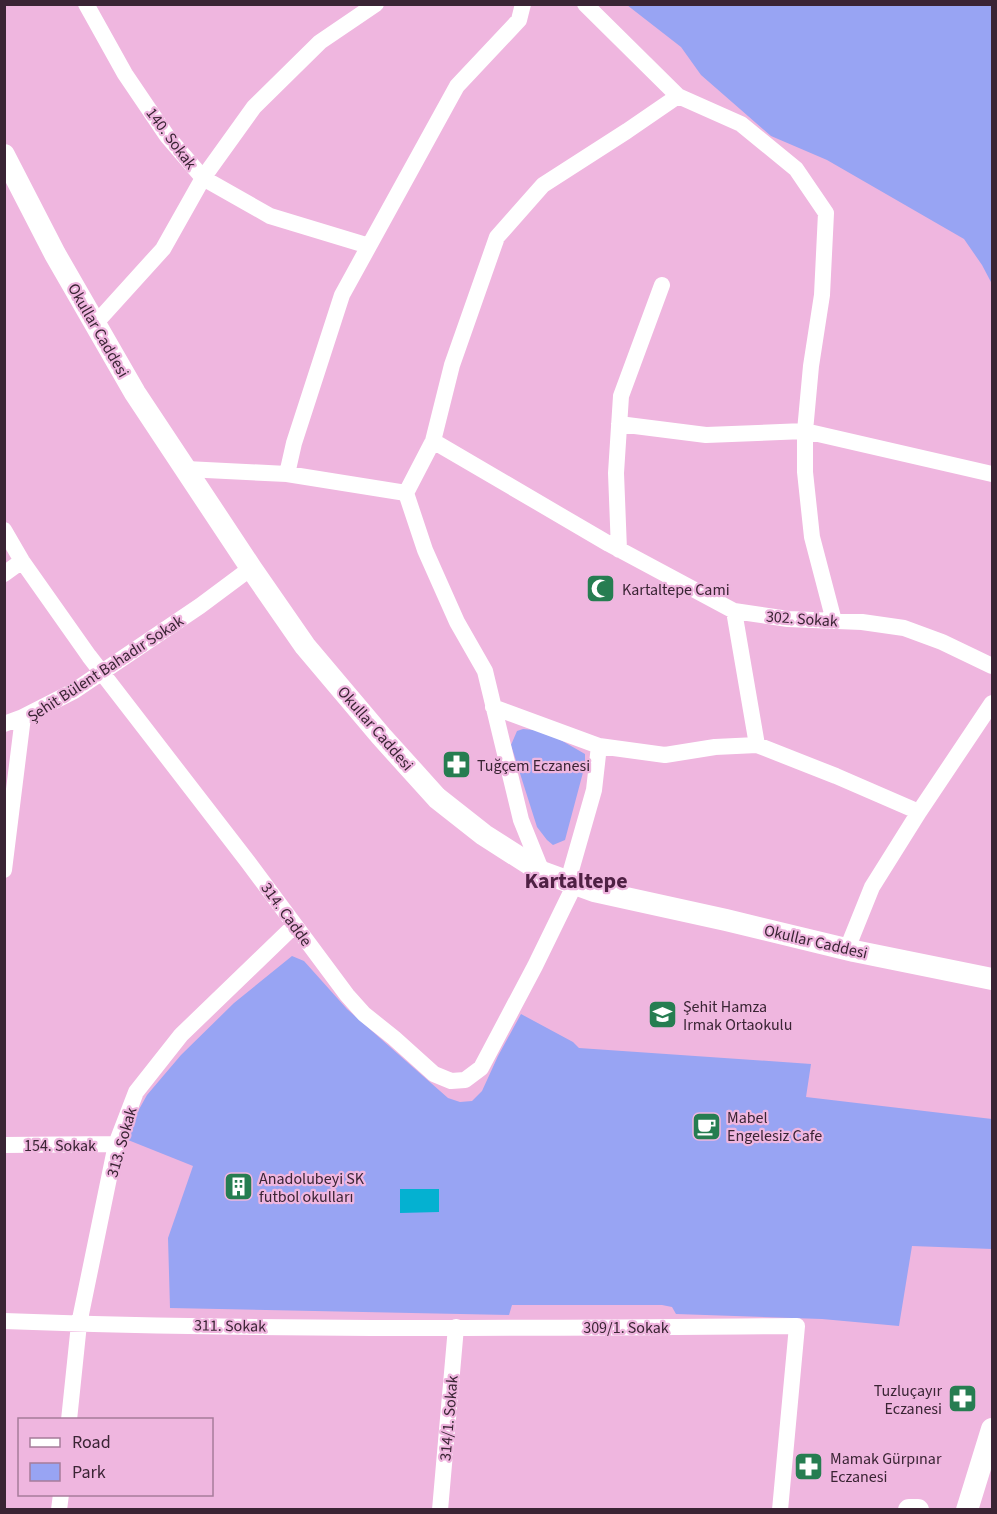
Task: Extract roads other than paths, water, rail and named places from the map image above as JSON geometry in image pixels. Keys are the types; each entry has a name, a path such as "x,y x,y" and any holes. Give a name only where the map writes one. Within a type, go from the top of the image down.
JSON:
{"street":[{"name":"140. Sokak","path":"86,4 131,82 167,136 203,178 270,216 369,246"},
{"path":"95,324 163,249 203,178 254,107 320,42 376,4"},
{"path":"287,474 294,443 342,295 457,86 519,20 523,4"},
{"path":"585,4 678,96 741,124 796,169 826,213 822,295 811,366 805,431 805,472 812,537 834,621"},
{"path":"542,872 521,820 485,671 457,622 424,550 406,493 433,441 452,365 497,237 543,184 678,96"},
{"name":"Okullar Caddesi","path":"4,155 55,254 135,393 251,568 305,645 381,736 437,798 484,835 542,872 594,891 847,949 993,979"},
{"path":"619,550 616,473 621,396 662,285"},
{"path":"619,424 706,435 805,431 993,474"},
{"name":"302. Sokak","path":"433,441 619,550 734,611 788,619 862,622 904,628 942,642 993,666"},
{"path":"186,470 287,474 406,493"},
{"name":"314. Cadde","path":"4,530 22,561 102,673 347,995 364,1014 434,1074 451,1081 465,1080 482,1068 535,966 572,882 594,790 599,746"},
{"path":"4,574 22,561"},
{"name":"Şehit Bülent Bahadır Sokak","path":"4,870 23,717 74,691 102,673 251,568"},
{"path":"734,611 757,745"},
{"path":"847,949 872,887 919,812 993,703"},
{"path":"493,706 599,746 665,755 715,747 757,745 919,812"},
{"path":"4,724 23,717"},
{"name":"313. Sokak","path":"69,1418 79,1324 116,1144 136,1092 181,1035 295,925"},
{"name":"154. Sokak","path":"4,1145 116,1144"},
{"name":"311. Sokak","path":"4,1321 79,1324 456,1327"},
{"name":"309/1. Sokak","path":"456,1327 797,1326 780,1509"},
{"name":"314/1. Sokak","path":"440,1509 456,1327"},
{"path":"967,1509 993,1429"},
{"path":"909,1509 918,1509"}],"place":[{"name":"Kartaltepe Cami","path":"601,589"},
{"name":"Tuğçem Eczanesi","path":"456,765"},
{"name":"Şehit Hamza Irmak Ortaokulu","path":"662,1015"},
{"name":"Mabel Engelesiz Cafe","path":"706,1126"},
{"name":"Anadolubeyi SK futbol okulları","path":"238,1187"},
{"name":"Tuzluçayır Eczanesi","path":"963,1399"},
{"name":"Mamak Gürpınar Eczanesi","path":"809,1467"}],"district":[{"name":"Kartaltepe","path":"576,880"}]}
